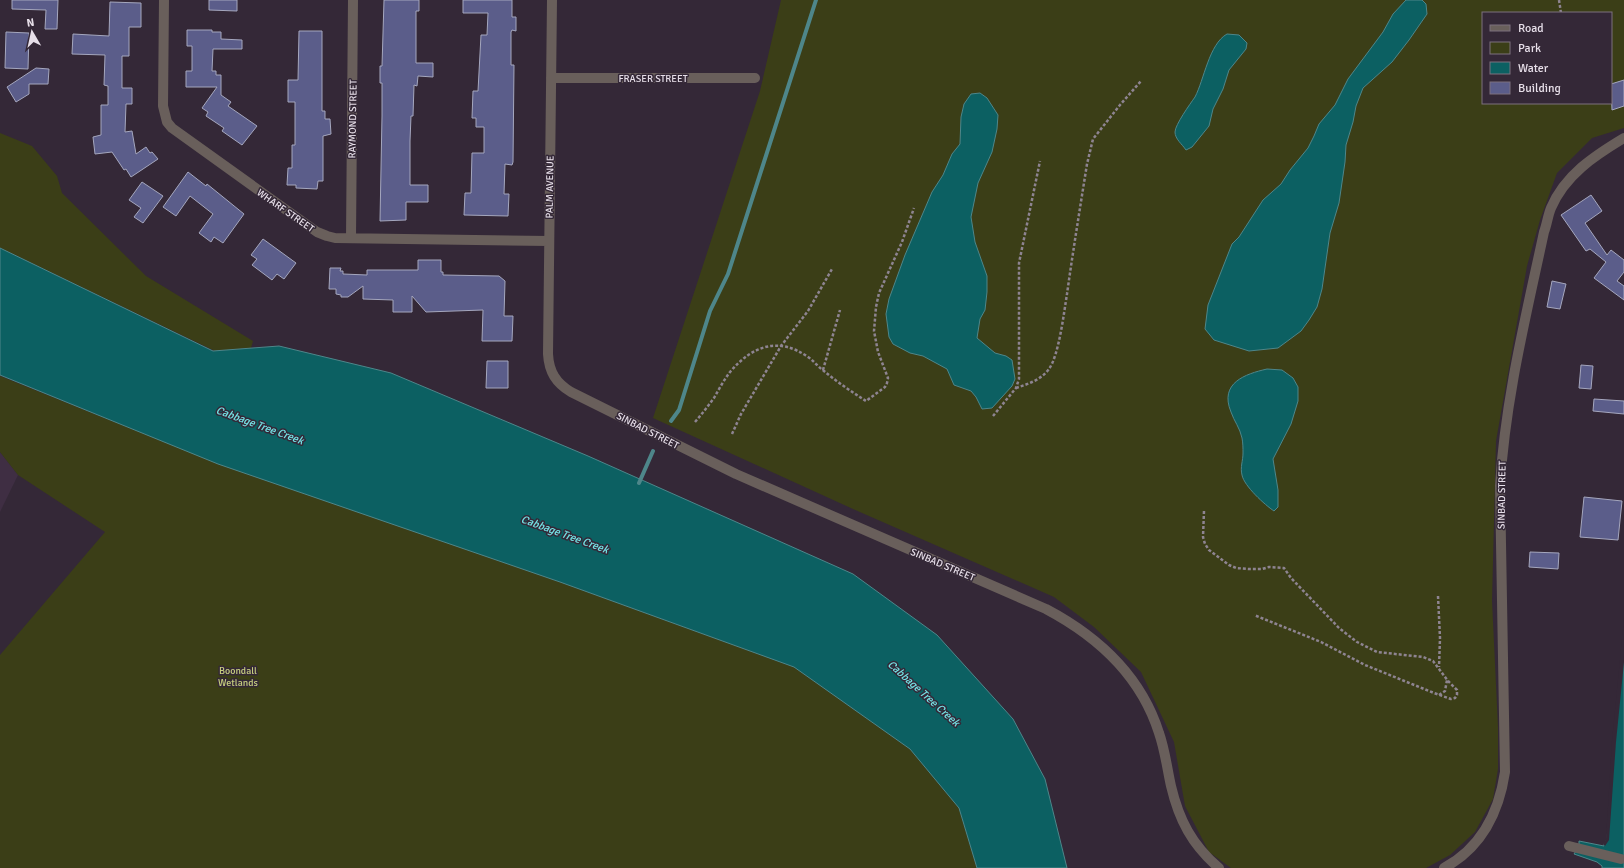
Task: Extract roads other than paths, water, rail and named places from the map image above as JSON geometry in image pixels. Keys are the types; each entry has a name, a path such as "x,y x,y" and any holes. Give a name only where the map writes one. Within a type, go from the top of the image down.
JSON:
{"street":[{"name":"WHARF STREET","path":"164,0 163,106 167,122 172,128 317,232 335,238 549,240"},
{"name":"RAYMOND STREET","path":"351,238 353,0"},
{"name":"PALM AVENUE","path":"552,0 548,354 552,374"},
{"name":"FRASER STREET","path":"551,78 755,78"},
{"name":"SINBAD STREET","path":"1444,868 1465,854 1478,841 1486,830 1499,800 1505,772 1500,486 1502,455 1507,412 1544,232 1551,209 1559,192 1568,179 1580,168 1624,138"},
{"name":"SINBAD STREET","path":"552,374 559,383 571,392 736,474 1046,609 1082,630 1114,658 1126,672 1143,698 1159,731 1171,788 1188,834 1196,846 1219,868"},
{"path":"1569,846 1620,859"}],"water":[{"path":"1406,0 1422,0 1426,4 1427,14 1392,62 1363,88 1356,106 1346,145 1339,203 1330,233 1322,289 1317,307 1301,331 1278,348 1249,351 1214,340 1205,329 1208,305 1232,244 1239,237 1263,200 1281,184 1290,170 1308,148 1319,124 1335,105 1348,79 1383,32 1393,14"},
{"path":"1227,34 1239,35 1247,43 1246,49 1229,70 1223,89 1213,109 1209,126 1192,147 1186,150 1176,137 1175,132 1177,125 1195,97 1211,54 1221,39"},
{"path":"980,93 987,98 998,115 997,129 992,152 978,183 971,217 975,242 987,276 985,310 980,319 977,338 995,353 1006,356 1012,360 1015,379 1012,386 992,408 982,409 971,391 954,385 947,369 923,356 910,353 893,344 889,337 886,314 889,299 905,255 932,192 943,175 952,154 960,144 961,117 964,104 971,94"},
{"name":"Cabbage Tree Creek","path":"0,248 213,351 279,346 391,373 588,456 853,574 937,635 1013,719 1045,779 1067,868 977,868 959,808 910,749 794,667 560,582 218,464 0,375"},
{"path":"1267,369 1282,370 1293,378 1298,387 1298,401 1291,424 1273,459 1278,490 1278,507 1274,511 1255,495 1242,475 1242,438 1228,402 1228,394 1231,387 1236,382 1250,374"},
{"path":"1624,629 1624,868 1602,868 1602,866 1597,862 1574,854 1579,846 1579,841 1604,846 1607,839"}],"waterway":[{"path":"671,421 679,410 710,311 728,274 816,0"},
{"path":"639,483 653,451"}],"park label":[{"name":"Boondall Wetlands","path":"238,676"}]}
